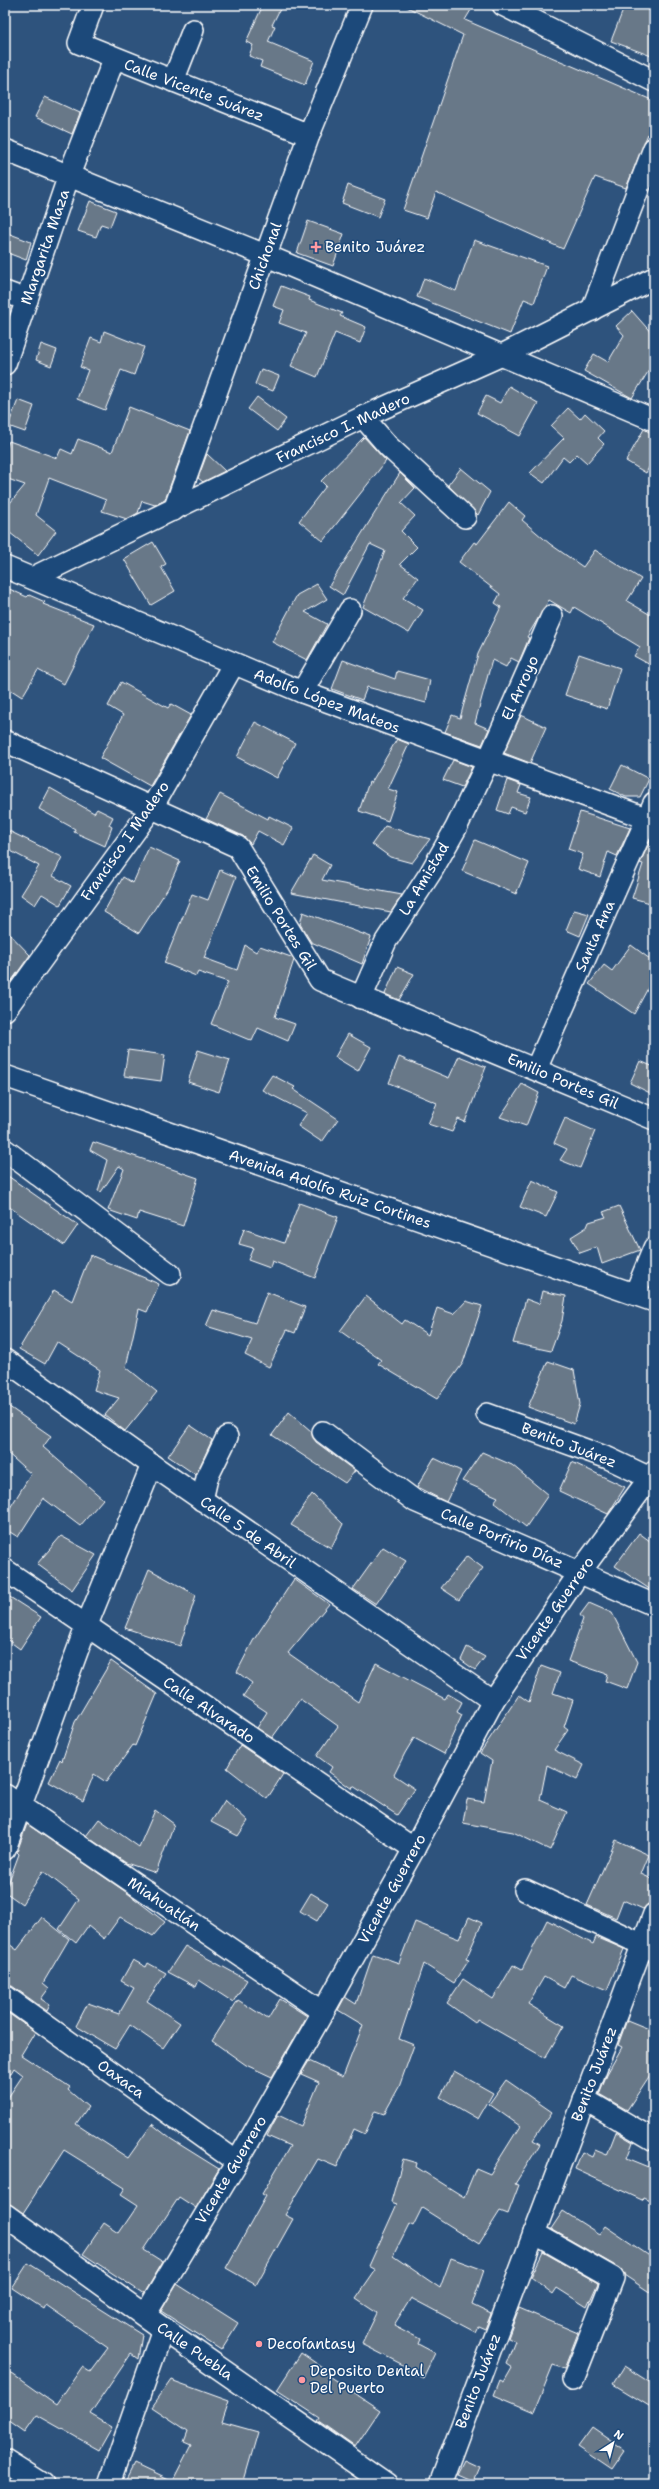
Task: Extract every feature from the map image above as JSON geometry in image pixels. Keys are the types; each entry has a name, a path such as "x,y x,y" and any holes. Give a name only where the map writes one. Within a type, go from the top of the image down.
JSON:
{"street":[{"name":"Calle Vicente Suárez","path":"93,5 79,43 114,59 309,135"},
{"name":"Chichonal","path":"174,510 309,135 362,5"},
{"path":"503,5 654,80"},
{"path":"173,81 193,30"},
{"name":"Margarita Maza","path":"5,364 69,176 114,59"},
{"path":"592,310 654,148"},
{"path":"5,150 266,255 500,356 654,420"},
{"name":"Francisco I. Madero","path":"32,578 363,417 500,356 654,278"},
{"path":"5,292 27,300"},
{"path":"363,417 388,446 465,517"},
{"name":"Adolfo López Mateos","path":"5,567 233,665 302,692 488,761 652,814"},
{"path":"302,692 350,610"},
{"name":"El Arroyo","path":"488,761 552,616"},
{"name":"Francisco I Madero","path":"5,1010 151,809 233,665"},
{"name":"Emilio Portes Gil","path":"5,741 238,848 320,980 654,1119"},
{"name":"La Amistad","path":"361,998 386,941 431,872 488,761"},
{"name":"Santa Ana","path":"536,1069 652,814"},
{"name":"Avenida Adolfo Ruiz Cortines","path":"5,1076 654,1301"},
{"path":"5,1150 170,1274"},
{"path":"635,1294 654,1248"},
{"name":"Calle 5 de Abril","path":"5,1360 202,1500 493,1701"},
{"name":"Benito Juárez","path":"487,1414 652,1475"},
{"name":"Calle Porfirio Díaz","path":"323,1432 415,1501 654,1605"},
{"path":"202,1500 207,1478 227,1437"},
{"path":"5,1849 13,1801 152,1465"},
{"name":"Vicente Guerrero","path":"145,2315 237,2162 323,2012 414,1849 493,1701 580,1572 652,1475"},
{"name":"Calle Alvarado","path":"5,1570 86,1627 414,1849"},
{"name":"Miahuatlán","path":"13,1801 323,2012"},
{"path":"525,1890 648,1948"},
{"name":"Benito Juárez","path":"440,2484 584,2098 648,1948 654,1914"},
{"name":"Oaxaca","path":"5,1996 237,2162"},
{"path":"584,2098 654,2140"},
{"name":"Calle Puebla","path":"5,2215 163,2329 386,2484"},
{"path":"534,2233 612,2278 573,2380"},
{"path":"109,2484 163,2329"},
{"path":"5,2460 43,2484"}],"building":[{"path":"263,5 282,5 272,25 275,26 268,42 314,61 305,85 260,67 262,61 249,56 253,45 246,42"},
{"path":"403,5 463,5 471,10 465,20 654,101 654,119 626,188 595,177 563,249 436,192 427,218 403,210 463,35"},
{"path":"625,5 654,5 654,57 611,41"},
{"path":"45,97 80,113 72,134 35,117"},
{"path":"348,185 385,199 378,217 342,203"},
{"path":"90,201 116,211 110,227 101,224 96,237 78,231"},
{"path":"308,221 344,234 333,266 297,253"},
{"path":"5,232 31,242 26,260 5,252"},
{"path":"474,240 547,266 534,303 524,299 510,334 417,297 424,278 456,291"},
{"path":"281,286 310,297 309,300 342,313 340,316 366,327 360,343 335,333 317,377 291,366 306,333 279,323 284,310 273,306"},
{"path":"632,311 654,336 654,362 632,398 584,371 594,354 608,362 624,335 616,326"},
{"path":"104,331 144,347 134,375 121,370 105,410 77,399 88,370 80,367 91,338 101,342"},
{"path":"41,344 57,350 51,366 36,360"},
{"path":"261,369 279,376 273,391 255,384"},
{"path":"509,386 538,403 520,436 477,413 486,396 500,403"},
{"path":"257,397 286,419 277,431 248,409"},
{"path":"18,400 34,406 25,432 8,426"},
{"path":"129,407 190,431 165,500 155,505 142,501 138,513 127,519 102,511 106,500 49,478 36,515 56,531 38,555 5,529 5,509 25,485 5,478 5,452 9,441 57,458 61,449 72,454 78,439 112,452"},
{"path":"568,408 580,419 585,413 604,431 598,438 604,444 587,463 577,454 569,462 563,457 544,483 530,473 564,438 551,426"},
{"path":"644,429 654,435 654,458 646,473 626,461"},
{"path":"364,437 386,461 323,541 299,521 326,486 321,481"},
{"path":"207,454 225,471 203,482 198,478"},
{"path":"461,468 490,492 478,515 448,485"},
{"path":"400,473 415,488 401,503 415,516 401,531 417,547 400,564 418,578 403,598 423,610 409,633 363,607 385,551 370,544 343,595 329,586"},
{"path":"509,502 525,516 522,520 550,544 583,567 595,550 641,579 627,601 654,617 654,667 634,656 640,647 574,607 571,613 549,600 527,637 529,638 519,662 511,658 506,667 492,660 475,723 489,729 482,745 445,732 452,715 460,718 478,654 501,607 495,603 500,594 459,562 474,542 477,544"},
{"path":"153,542 166,564 161,567 175,591 151,605 124,559"},
{"path":"317,584 327,599 305,612 327,624 307,660 272,642 297,595"},
{"path":"5,587 27,597 29,595 45,602 43,604 94,624 64,684 38,670 22,697 5,686"},
{"path":"579,654 620,668 607,709 565,695"},
{"path":"343,660 395,679 397,671 430,680 426,703 367,687 362,700 332,689"},
{"path":"121,682 168,708 171,704 191,715 150,786 100,758 123,715 108,706"},
{"path":"521,715 546,727 530,763 504,753"},
{"path":"255,722 295,743 277,778 237,757"},
{"path":"397,739 409,744 388,789 398,792 388,821 359,811 369,782 371,783"},
{"path":"453,760 472,767 462,787 443,780"},
{"path":"622,765 649,779 640,797 626,797 610,789"},
{"path":"507,780 521,785 518,793 531,797 525,812 511,807 508,814 497,810"},
{"path":"50,788 94,813 97,809 113,817 109,825 112,827 105,846 74,832 75,829 39,809"},
{"path":"220,794 268,819 269,816 293,828 284,845 258,831 251,844 243,836 206,819"},
{"path":"580,812 630,828 617,856 608,852 600,877 578,869 583,854 568,849"},
{"path":"385,826 430,839 412,863 390,857 372,844"},
{"path":"5,829 62,857 53,876 71,886 60,905 42,894 35,905 21,895 39,866 5,848"},
{"path":"475,840 529,863 516,894 462,871"},
{"path":"650,841 654,842 654,904 632,898 643,864 640,863"},
{"path":"149,847 180,861 168,888 139,933 104,912 123,877 133,883"},
{"path":"313,855 330,865 322,880 402,895 391,912 291,893"},
{"path":"220,870 236,877 204,958 237,970 245,945 256,952 260,946 291,957 294,960 275,1017 295,1024 288,1041 258,1028 252,1041 211,1024 228,982 198,972 196,976 164,963 192,894 208,900"},
{"path":"574,910 589,914 580,936 566,930"},
{"path":"303,912 371,937 362,964 311,942 300,924"},
{"path":"5,929 30,955 5,990"},
{"path":"631,945 654,962 654,977 634,1014 589,984 604,965 612,971"},
{"path":"397,967 414,974 399,1000 385,994"},
{"path":"348,1034 371,1047 358,1071 335,1057"},
{"path":"128,1050 165,1055 161,1081 124,1076"},
{"path":"198,1050 230,1060 219,1092 188,1082"},
{"path":"459,1056 486,1067 465,1122 458,1119 452,1132 428,1124 437,1103 389,1083 399,1057 449,1078"},
{"path":"640,1061 654,1067 654,1095 630,1083"},
{"path":"272,1075 295,1087 293,1089 338,1119 322,1142 298,1126 307,1113 262,1090"},
{"path":"522,1084 539,1093 526,1126 500,1117"},
{"path":"565,1118 595,1131 580,1168 560,1160 567,1149 554,1143"},
{"path":"93,1142 198,1178 183,1226 139,1212 137,1220 108,1210 124,1169 119,1166 101,1192 98,1191 107,1160 90,1150"},
{"path":"5,1174 78,1225 64,1245 5,1204"},
{"path":"532,1180 558,1192 546,1217 520,1207"},
{"path":"299,1203 338,1217 315,1278 272,1261 270,1268 248,1260 253,1248 239,1244 244,1229 284,1243"},
{"path":"619,1206 640,1250 602,1264 597,1247 580,1253 571,1237 587,1227 589,1222 606,1217 603,1212"},
{"path":"90,1255 159,1284 147,1312 139,1309 126,1367 157,1392 125,1431 105,1415 119,1398 94,1390 100,1370 57,1342 45,1364 19,1349 54,1290 72,1301"},
{"path":"542,1291 566,1296 562,1321 551,1351 513,1343 526,1299 539,1304"},
{"path":"267,1292 305,1307 295,1333 287,1330 269,1367 245,1355 252,1340 206,1326 213,1310 255,1323"},
{"path":"366,1296 402,1324 405,1320 428,1335 437,1308 454,1314 466,1301 482,1306 463,1363 437,1399 378,1364 381,1360 340,1331"},
{"path":"548,1361 574,1370 580,1404 574,1424 528,1407"},
{"path":"5,1404 51,1436 43,1447 103,1499 80,1526 43,1498 18,1537 5,1529 5,1516 31,1474 5,1451"},
{"path":"289,1412 311,1431 316,1442 355,1471 345,1483 272,1435"},
{"path":"190,1425 212,1440 196,1475 168,1456"},
{"path":"482,1452 512,1465 548,1495 526,1527 494,1502 498,1497 462,1481"},
{"path":"434,1458 461,1471 446,1502 417,1487"},
{"path":"572,1462 625,1487 608,1514 559,1491"},
{"path":"312,1494 343,1524 331,1548 291,1525"},
{"path":"639,1533 654,1544 654,1592 615,1566"},
{"path":"61,1536 96,1555 72,1590 37,1564"},
{"path":"383,1547 406,1561 376,1604 353,1589"},
{"path":"467,1556 483,1568 459,1600 441,1588"},
{"path":"149,1569 196,1595 180,1646 125,1628"},
{"path":"294,1579 329,1604 288,1653 358,1702 376,1663 445,1699 448,1694 462,1702 457,1712 462,1715 444,1754 414,1738 405,1753 394,1775 415,1789 397,1815 353,1786 352,1789 329,1772 332,1767 317,1756 338,1726 300,1699 272,1738 257,1728 267,1712 243,1696 252,1683 237,1672 253,1641"},
{"path":"5,1594 41,1617 20,1649 5,1638"},
{"path":"589,1603 612,1613 637,1662 627,1689 605,1681 607,1674 568,1661 583,1619 580,1615"},
{"path":"467,1647 485,1657 475,1670 461,1660"},
{"path":"111,1661 157,1694 135,1746 133,1745 106,1782 94,1774 83,1801 49,1782 60,1759 62,1761 75,1722"},
{"path":"541,1666 560,1673 553,1693 573,1700 564,1727 568,1730 554,1750 584,1765 577,1780 547,1765 540,1800 567,1812 550,1850 513,1832 463,1823 467,1799 484,1802 492,1761 480,1753 519,1695 529,1702"},
{"path":"240,1745 283,1774 267,1799 227,1768"},
{"path":"225,1800 248,1821 238,1836 211,1822"},
{"path":"155,1810 174,1824 156,1873 126,1863 86,1836 99,1819 139,1847"},
{"path":"27,1824 126,1892 165,1922 153,1936 120,1917 104,1939 88,1926 76,1943 59,1929 79,1899 43,1871 22,1904 5,1892 19,1854 17,1852"},
{"path":"616,1840 649,1855 641,1874 654,1880 654,1902 647,1905 643,1909 623,1900 616,1918 587,1905"},
{"path":"311,1893 328,1903 317,1921 300,1911"},
{"path":"42,1917 69,1939 43,1983 49,1988 41,1999 50,2005 47,2011 12,1986 5,1984 5,1941 17,1950"},
{"path":"469,1917 482,1923 466,1959 469,1960 454,1983 424,1964 399,2039 414,2045 399,2087 384,2114 375,2111 365,2134 354,2129 337,2167 318,2159 285,2215 293,2219 256,2285 226,2268 266,2196 262,2194 290,2146 267,2136 273,2124 278,2115 301,2126 319,2082 301,2074 309,2061 343,2077 363,2025 338,2010 345,1997 356,2004 373,1954 399,1963 415,1922 459,1939"},
{"path":"547,1920 593,1944 596,1937 624,1949 607,1990 571,1975 564,1988 544,1977 528,2004 564,2026 545,2058 477,2019 475,2023 447,2003 463,1979 493,1999 513,1965 522,1970"},
{"path":"185,1946 247,1980 233,2002 199,1980 196,1987 168,1972"},
{"path":"133,1960 146,1967 148,1963 166,1973 147,2001 180,2023 163,2048 130,2025 115,2049 76,2026 88,2003 119,2014 134,1988 121,1981"},
{"path":"280,1999 307,2016 272,2077 246,2065 212,2041 238,2000 268,2019"},
{"path":"5,2011 35,2032 21,2055 70,2087 68,2090 88,2107 76,2124 128,2158 152,2124 171,2139 219,2169 196,2208 179,2197 144,2250 163,2262 144,2294 83,2254 104,2223 119,2233 138,2205 121,2194 125,2188 64,2150 23,2213 5,2201 5,2102 23,2075 14,2068 5,2083"},
{"path":"627,2020 654,2031 654,2069 627,2110 599,2094 607,2074 622,2047 618,2045"},
{"path":"454,2071 493,2093 478,2119 440,2097"},
{"path":"506,2080 552,2112 533,2140 540,2144 515,2184 519,2185 508,2214 500,2211 479,2244 422,2208 413,2226 409,2224 393,2256 440,2288 451,2258 484,2270 472,2305 491,2314 485,2329 478,2326 475,2332 411,2298 394,2325 420,2339 418,2344 435,2353 423,2378 407,2371 409,2368 362,2344 377,2313 356,2299 376,2270 369,2266 397,2204 391,2202 403,2159 417,2163 416,2167 464,2197 476,2168 490,2174 520,2126 489,2104"},
{"path":"616,2132 633,2142 627,2158 654,2169 654,2202 643,2197 642,2200 575,2169 582,2152 592,2157 595,2150 607,2155"},
{"path":"563,2211 599,2234 605,2226 654,2259 654,2295 624,2275 619,2268 551,2229"},
{"path":"543,2252 598,2283 587,2307 557,2288 553,2294 531,2277"},
{"path":"28,2263 142,2335 138,2359 131,2354 90,2414 112,2427 99,2450 37,2415 25,2432 5,2418 5,2369 56,2405 82,2367 90,2372 108,2348 46,2305 44,2309 12,2288"},
{"path":"177,2284 238,2323 221,2350 161,2311"},
{"path":"519,2308 578,2333 564,2369 553,2365 534,2412 494,2395 500,2380 504,2382 512,2368 506,2364 515,2341 508,2338"},
{"path":"301,2353 326,2370 324,2373 380,2410 355,2447 318,2421 320,2418 277,2390"},
{"path":"624,2366 654,2385 654,2409 613,2384"},
{"path":"171,2380 229,2401 222,2422 258,2432 243,2484 124,2484 134,2464 172,2482 191,2445 184,2442 188,2431 152,2407"},
{"path":"592,2428 625,2451 612,2470 578,2447"},
{"path":"464,2460 479,2467 473,2481 457,2474"}],"place":[{"name":"Benito Juárez","path":"316,247"},
{"name":"Decofantasy","path":"259,2344"},
{"name":"Deposito Dental Del Puerto","path":"302,2380"}]}
